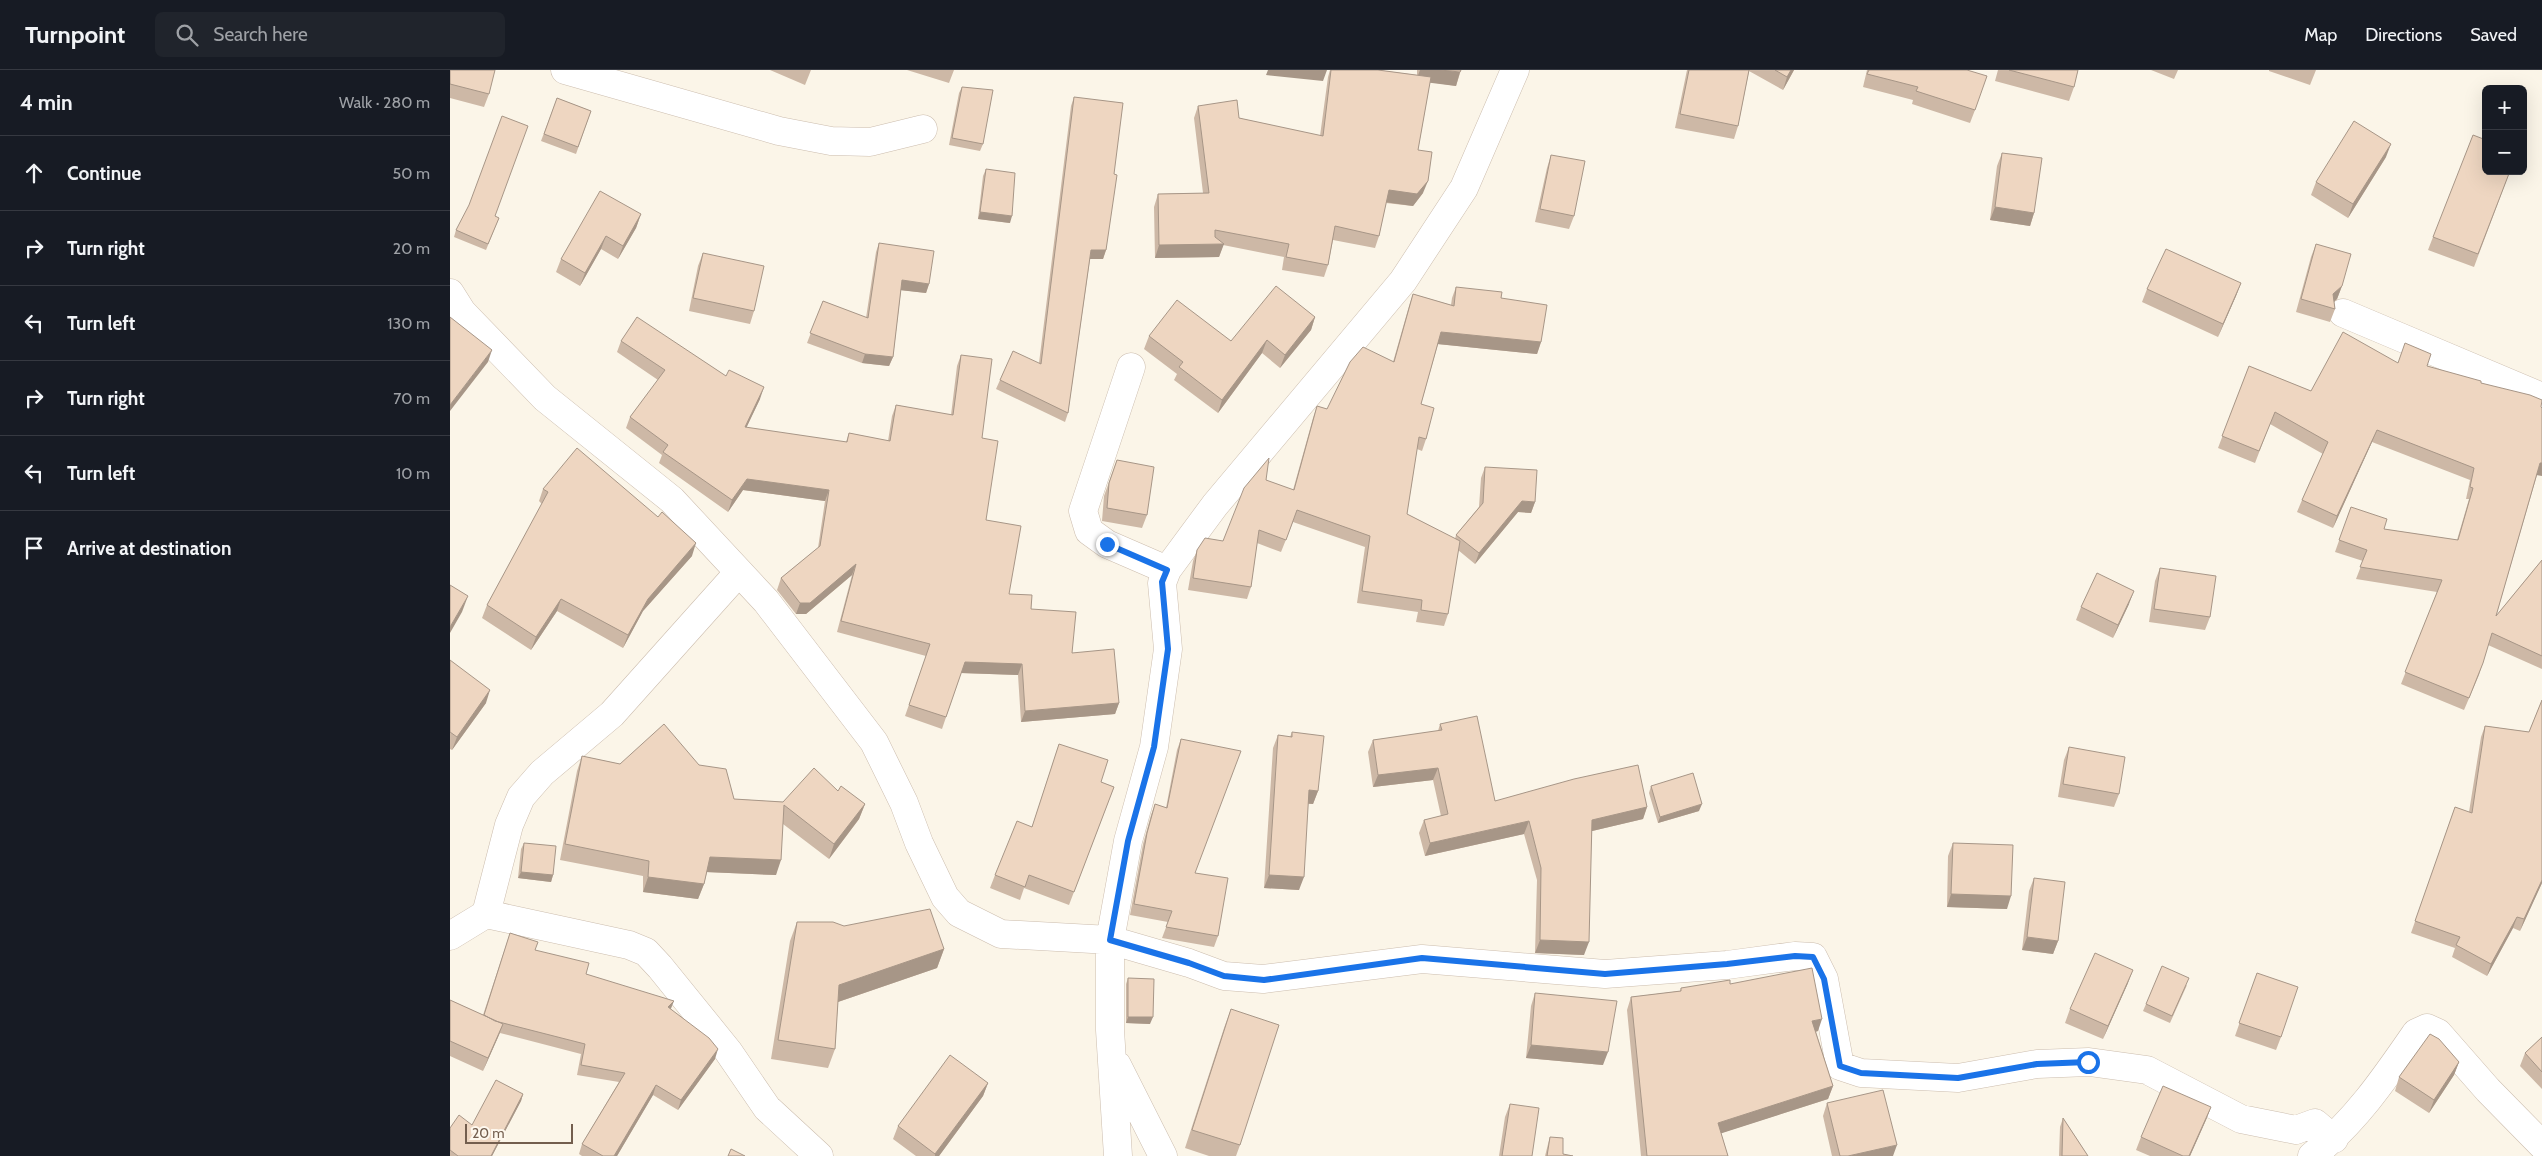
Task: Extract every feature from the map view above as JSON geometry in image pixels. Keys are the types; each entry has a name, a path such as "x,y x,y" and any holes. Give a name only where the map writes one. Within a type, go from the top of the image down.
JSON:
{"street":[{"path":"565,70 779,131 831,141 870,142 922,129"},
{"path":"1118,1156 1110,1030 1110,940 1128,841 1154,747 1168,649 1162,582 1167,570 1216,505 1403,281 1464,188 1515,70"},
{"path":"450,293 462,312 545,398 672,500 771,608 874,742 904,803 919,843 937,882 959,913 1001,934 1110,940 1189,963 1224,976 1264,980 1422,958 1605,974 1727,964 1795,956 1813,957 1824,979 1840,1066 1861,1073 1958,1078 2037,1064 2088,1062 2146,1070 2241,1119 2296,1130 2315,1123 2334,1139"},
{"path":"2344,313 2542,397"},
{"path":"1131,367 1083,511 1089,531 1107,544 1167,570"},
{"path":"486,914 509,826 521,798 542,774 612,714 739,572"},
{"path":"450,936 486,914 628,945 646,952 728,1052 767,1108 819,1156"},
{"path":"2312,1156 2334,1139 2372,1096 2416,1033 2427,1028 2438,1033 2488,1090 2542,1145"},
{"path":"1110,1030 1116,1064 1163,1156"}],"building":[{"path":"450,70 495,70 489,94 450,84"},
{"path":"1331,70 1378,70 1431,77 1418,150 1432,152 1428,181 1417,194 1389,190 1379,236 1335,226 1328,265 1286,257 1289,244 1215,230 1215,237 1224,244 1159,245 1158,194 1209,193 1198,106 1237,100 1239,118 1323,136"},
{"path":"1440,70 1461,70 1460,72"},
{"path":"1689,70 1749,70 1738,126 1680,114"},
{"path":"1775,70 1791,70 1787,77"},
{"path":"1869,70 1967,70 1987,76 1975,110 1916,91 1918,87 1867,74"},
{"path":"2009,70 2078,70 2074,87"},
{"path":"962,87 993,90 983,144 952,138"},
{"path":"1074,97 1123,103 1114,174 1117,175 1106,250 1091,250 1068,413 1000,380 1013,351 1041,364"},
{"path":"557,98 591,111 578,147 544,134"},
{"path":"502,116 528,126 495,216 499,218 488,244 456,230 469,205"},
{"path":"2354,121 2391,144 2353,204 2316,182"},
{"path":"2473,135 2482,138 2482,175 2508,175 2478,254 2433,237"},
{"path":"2002,153 2042,158 2034,213 1995,207"},
{"path":"1551,155 1585,161 1574,216 1540,209"},
{"path":"986,169 1015,173 1012,216 980,212"},
{"path":"600,191 641,214 623,246 606,236 585,273 561,259"},
{"path":"879,243 934,251 929,284 902,280 893,357 865,354 810,333 823,301 868,318"},
{"path":"2316,244 2351,254 2342,286 2333,294 2335,309 2301,299"},
{"path":"2166,249 2241,283 2223,324 2147,289"},
{"path":"703,253 764,266 754,311 693,298"},
{"path":"1276,286 1315,317 1285,355 1267,340 1222,400 1179,367 1183,362 1149,336 1177,300 1231,341"},
{"path":"1456,287 1502,292 1501,298 1547,305 1541,342 1441,332 1421,404 1434,408 1426,439 1419,437 1407,514 1460,541 1448,614 1421,610 1422,600 1362,591 1370,536 1297,510 1286,540 1259,530 1251,587 1193,578 1197,550 1205,538 1223,541 1244,488 1269,458 1266,480 1294,490 1317,406 1327,409 1350,362 1363,347 1394,362 1413,294 1454,306"},
{"path":"450,317 492,350 450,405"},
{"path":"637,317 726,376 729,370 764,387 745,427 847,442 849,433 890,441 896,405 953,415 961,355 992,359 982,438 998,441 986,520 1021,526 1009,594 1032,595 1031,609 1076,612 1072,653 1114,649 1119,703 1025,711 1022,664 965,662 946,717 909,705 930,644 841,621 856,564 810,603 800,603 781,578 820,546 829,490 747,479 732,500 663,452 668,445 630,417 665,370 621,341"},
{"path":"2343,332 2398,363 2405,343 2431,354 2427,366 2542,400 2542,463 2540,463 2496,616 2542,560 2542,656 2492,633 2483,663 2469,698 2405,672 2442,580 2360,567 2367,550 2339,540 2351,507 2387,519 2384,529 2458,540 2473,488 2470,487 2474,468 2377,430 2337,516 2302,500 2328,442 2275,412 2259,451 2222,436 2249,366 2311,391"},
{"path":"577,448 658,517 662,512 696,543 648,599 628,635 561,599 536,637 487,605 548,492 543,489"},
{"path":"1117,460 1154,467 1147,515 1107,508 1109,483"},
{"path":"1485,467 1537,470 1535,502 1522,501 1479,553 1456,535 1483,503"},
{"path":"2160,568 2216,576 2210,617 2154,609"},
{"path":"2097,573 2134,591 2118,625 2081,607"},
{"path":"450,585 468,596 450,627"},
{"path":"450,660 490,690 457,737 450,732"},
{"path":"2542,700 2542,880 2524,919 2517,917 2491,964 2456,945 2460,937 2415,921 2455,807 2472,813 2485,726 2529,732"},
{"path":"1477,716 1495,801 1574,779 1638,765 1647,807 1592,820 1589,942 1540,940 1541,868 1529,821 1430,843 1424,820 1448,814 1438,768 1378,775 1373,740 1442,730 1440,724"},
{"path":"664,724 699,765 726,769 734,799 783,802 814,768 838,791 841,786 865,804 834,844 784,805 781,860 710,857 704,884 648,877 649,861 565,844 582,756 620,764"},
{"path":"1292,732 1324,736 1318,791 1309,790 1304,877 1269,875 1278,735 1292,737"},
{"path":"1181,739 1241,751 1195,873 1228,878 1218,936 1166,927 1172,911 1134,904 1147,833 1155,804 1167,808"},
{"path":"1059,744 1108,760 1101,782 1114,787 1074,892 1029,875 1025,887 995,875 1017,821 1032,827"},
{"path":"2069,747 2125,757 2119,794 2063,784"},
{"path":"1693,773 1702,804 1660,817 1651,786"},
{"path":"524,843 556,846 553,875 521,872"},
{"path":"1953,843 2013,845 2011,896 1951,894"},
{"path":"2034,878 2065,882 2058,941 2027,937"},
{"path":"930,909 944,949 839,985 835,1049 778,1040 797,922 833,922 844,926"},
{"path":"510,933 538,942 535,950 589,963 586,974 674,1001 668,1007 709,1038 718,1049 681,1100 656,1085 614,1156 603,1156 582,1144 625,1073 581,1065 585,1044 495,1021 484,1015"},
{"path":"2095,953 2133,970 2108,1026 2070,1009"},
{"path":"2162,966 2189,978 2172,1016 2146,1004"},
{"path":"1812,968 1822,1019 1812,1021 1833,1086 1718,1123 1728,1156 1647,1156 1631,997 1681,991 1681,988 1730,980 1730,984"},
{"path":"2257,973 2298,987 2281,1037 2239,1023"},
{"path":"1128,978 1154,979 1153,1017 1128,1017"},
{"path":"1535,993 1617,1001 1608,1052 1531,1045"},
{"path":"450,1000 503,1024 488,1058 450,1041"},
{"path":"1231,1009 1279,1025 1240,1145 1192,1130"},
{"path":"2430,1034 2439,1039 2459,1062 2434,1100 2399,1077"},
{"path":"2542,1037 2542,1072 2525,1053"},
{"path":"950,1055 988,1083 935,1154 898,1126"},
{"path":"496,1080 523,1094 491,1156 458,1156 450,1150 450,1128 459,1115 472,1125"},
{"path":"2163,1086 2211,1107 2189,1156 2183,1156 2141,1137"},
{"path":"1883,1090 1897,1145 1848,1156 1840,1156 1827,1103"},
{"path":"1510,1104 1539,1108 1532,1156 1502,1156"},
{"path":"2063,1118 2088,1156 2062,1156"},
{"path":"1550,1137 1563,1138 1563,1154 1573,1156 1547,1156"},
{"path":"731,1149 745,1156 728,1156"}],"route":[{"path":"1107,544 1167,570 1162,582 1168,649 1154,747 1128,841 1110,940 1189,963 1224,976 1264,980 1422,958 1551,971 1605,974 1727,964 1795,956 1813,957 1824,979 1840,1066 1861,1073 1958,1078 2001,1072 2037,1064 2088,1062"}]}
